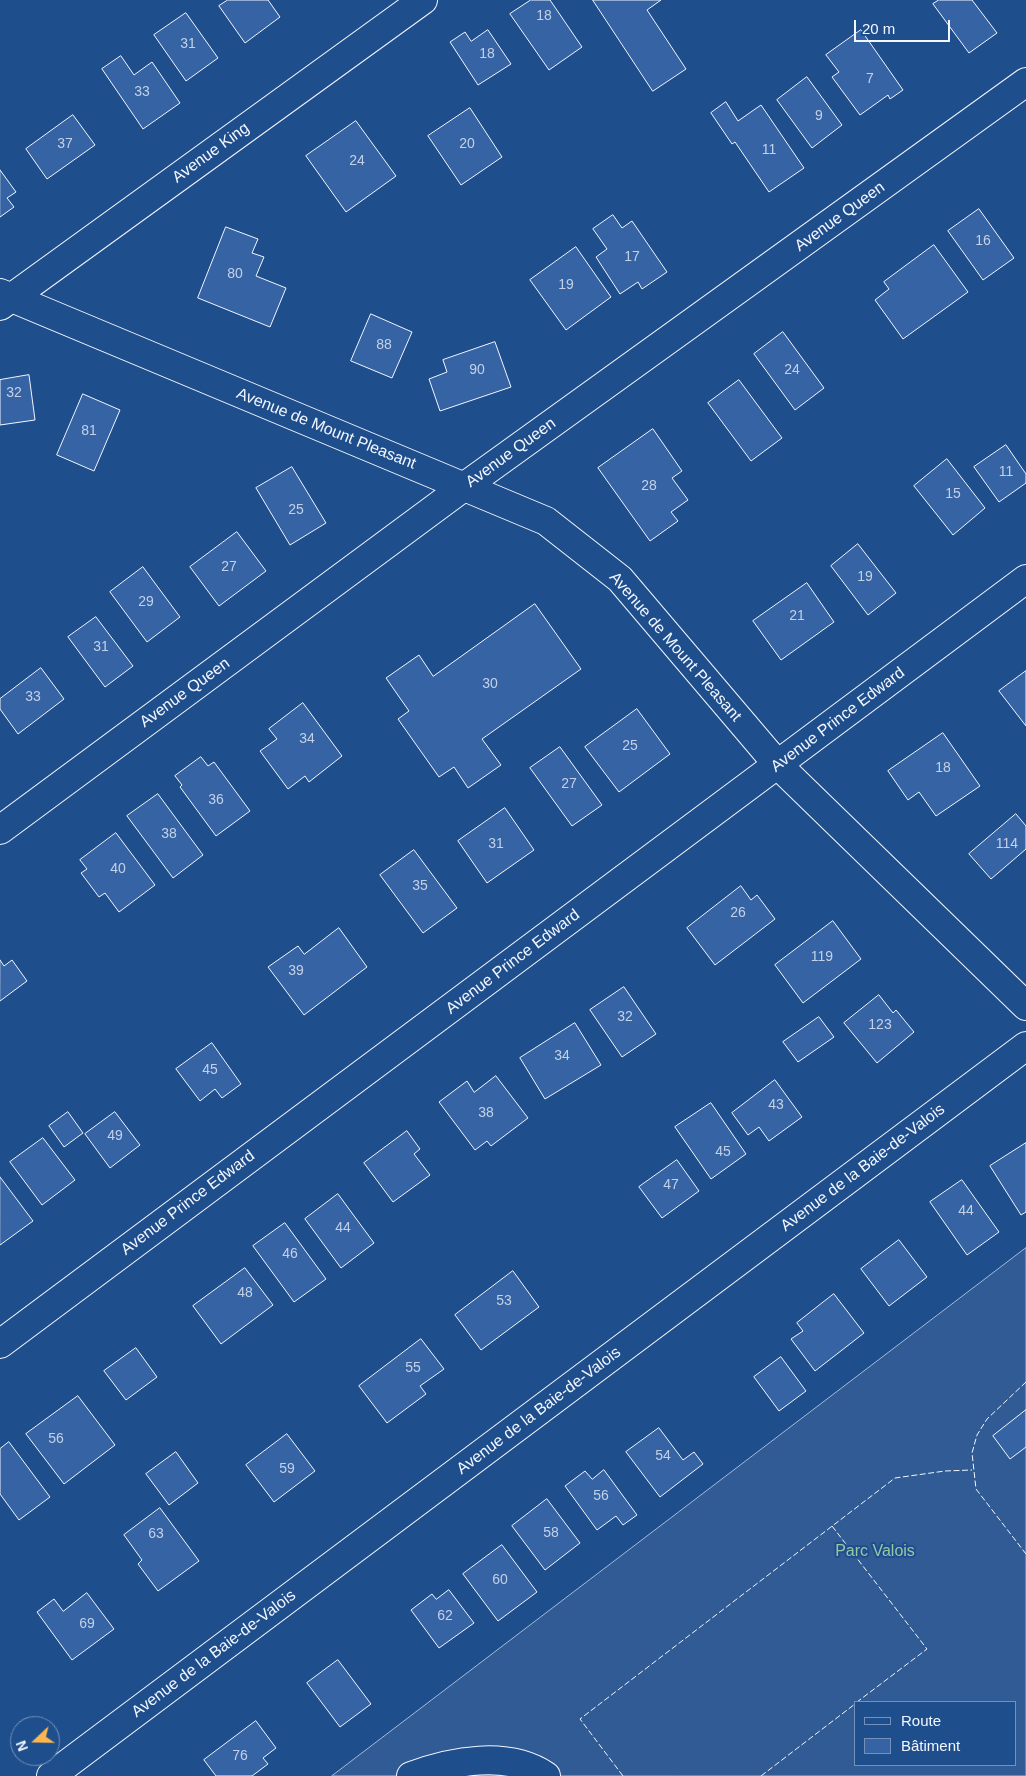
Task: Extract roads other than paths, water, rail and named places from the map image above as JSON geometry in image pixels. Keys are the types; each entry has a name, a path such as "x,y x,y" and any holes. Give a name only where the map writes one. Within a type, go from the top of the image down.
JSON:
{"street":[{"name":"Avenue King","path":"3,299 423,0"},
{"name":"Avenue Queen","path":"0,830 465,486 1026,82"},
{"name":"Avenue de Mount Pleasant","path":"3,299 465,486 546,521 620,579 778,765 1026,1006"},
{"name":"Avenue Prince Edward","path":"0,1344 1026,579"},
{"name":"Avenue de la Baie-de-Valois","path":"51,1776 1026,1046"},
{"path":"411,1776 434,1767 476,1761 508,1763 538,1770 546,1776"}],"park label":[{"name":"Parc Valois","path":"875,1552"}]}
